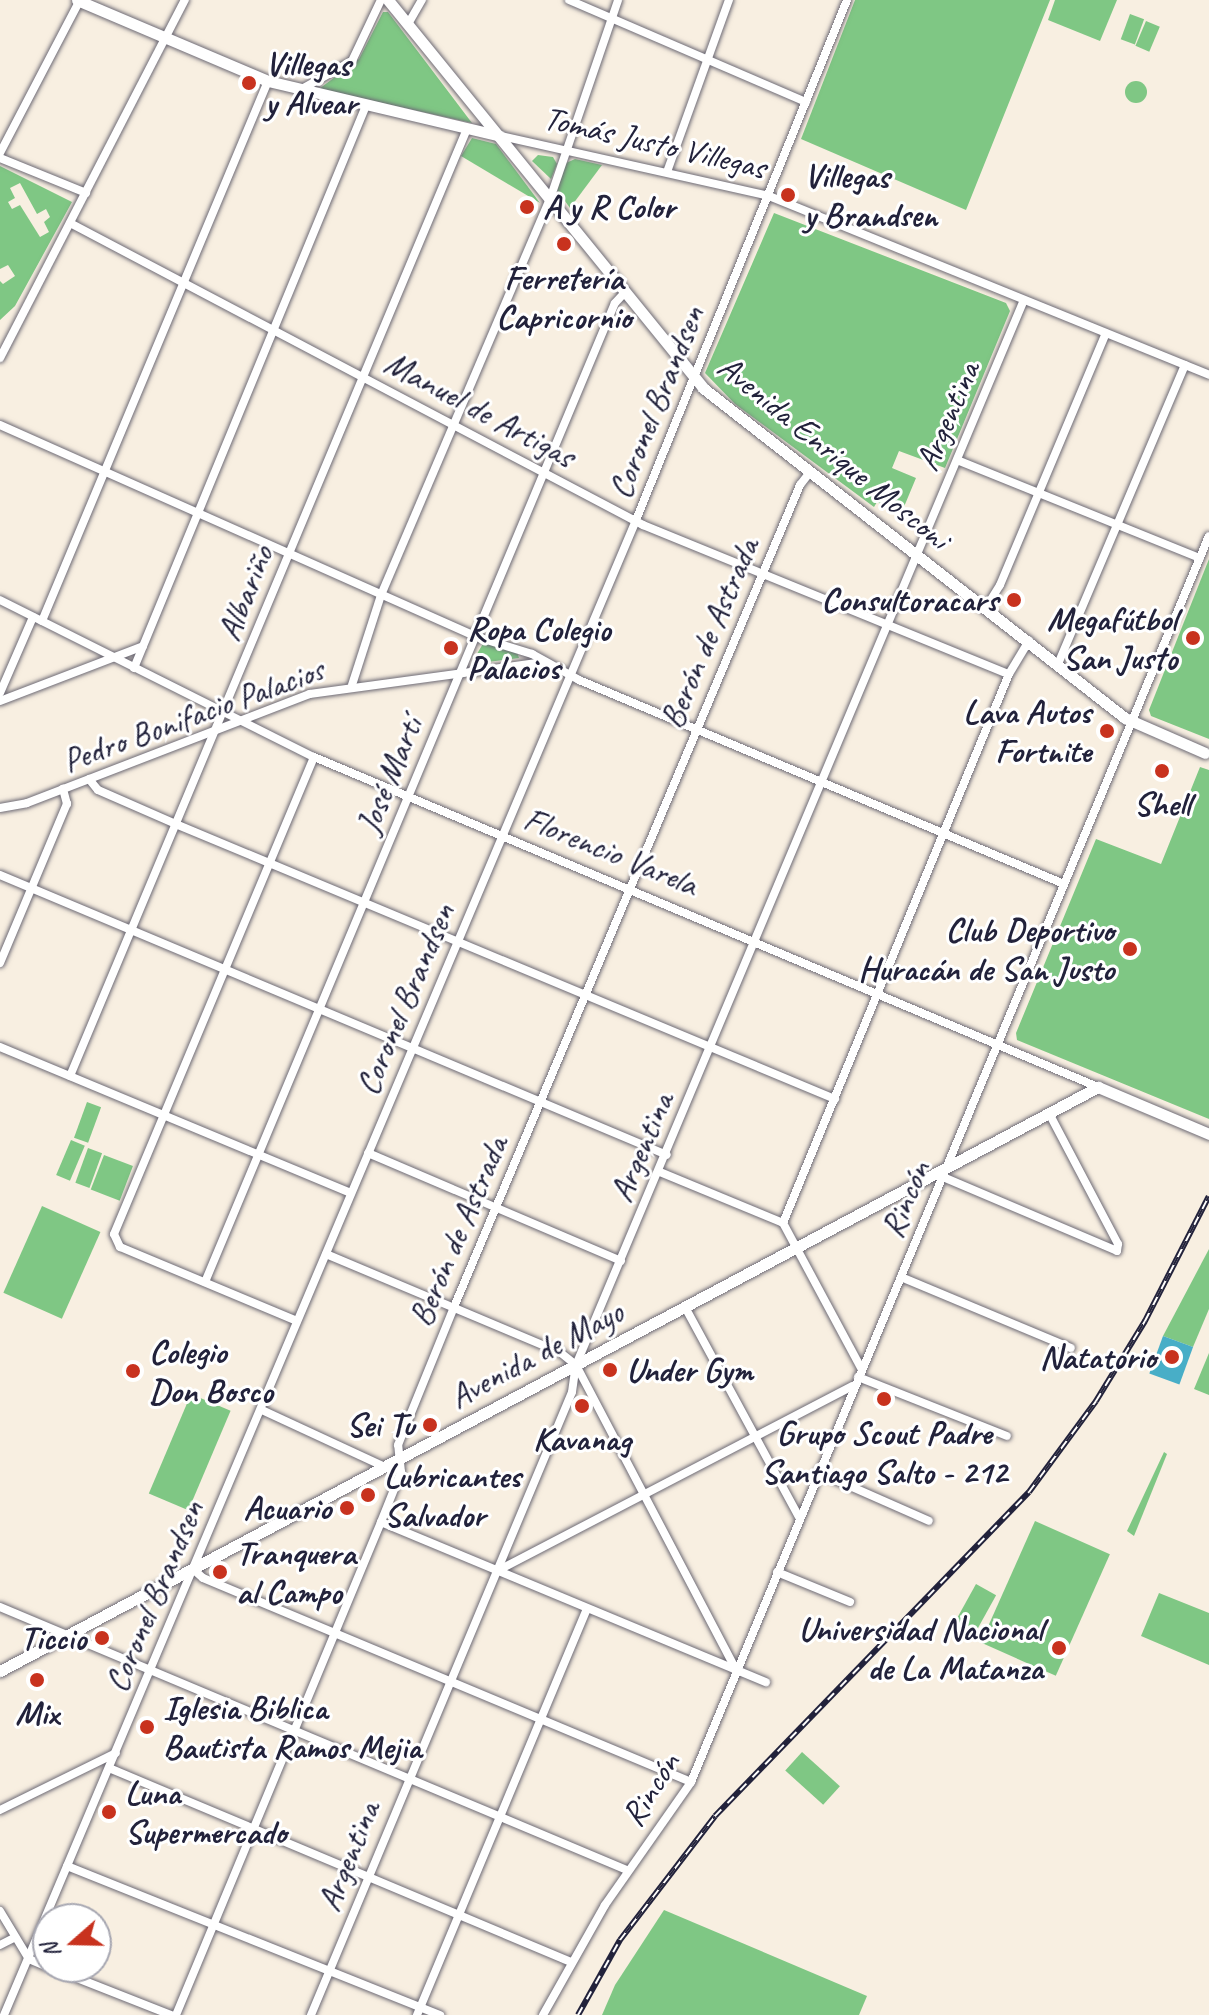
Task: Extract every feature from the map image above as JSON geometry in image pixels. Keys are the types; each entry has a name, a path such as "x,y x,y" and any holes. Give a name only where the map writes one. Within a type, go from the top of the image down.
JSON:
{"main road":[{"name":"Tomás Justo Villegas","path":"79,0 164,40 268,81 365,108 501,136"},
{"name":"Avenida Enrique Mosconi","path":"388,0 694,377 810,472 1131,722 1205,753"},
{"name":"Avenida de Mayo","path":"0,1671 795,1247 945,1172 1098,1087"},
{"name":"Florencio Varela","path":"1098,1087 1209,1134"}],"street":[{"path":"79,0 0,156 86,193"},
{"path":"2,354 185,0"},
{"path":"299,90 352,61 381,0"},
{"path":"408,24 422,0"},
{"path":"569,0 806,102"},
{"path":"352,685 381,595 550,199 618,0"},
{"path":"667,172 729,0"},
{"name":"Coronel Brandsen","path":"4,2015 636,520 847,0"},
{"path":"42,621 268,81"},
{"path":"134,668 365,108"},
{"name":"Albariño","path":"70,1076 178,825 467,129"},
{"name":"Tomás Justo Villegas","path":"501,136 769,196 1209,375"},
{"name":"Manuel de Artigas","path":"70,223 636,520 1009,674"},
{"name":"José Martí","path":"205,1282 615,303 626,291"},
{"name":"Argentina","path":"311,2015 408,1777 572,1392 576,1365 660,1172 1024,300"},
{"path":"985,609 1106,333"},
{"path":"0,339 2,354"},
{"path":"1058,664 1185,365"},
{"path":"0,425 477,637 548,662 696,731 1064,884"},
{"path":"957,460 1200,558"},
{"name":"Berón de Astrada","path":"173,2015 401,1472 398,1445 454,1307 696,731 810,472"},
{"name":"Rincón","path":"543,2015 627,1870 691,1782 853,1386 1000,1042 1209,536"},
{"name":"Florencio Varela","path":"0,600 237,722 314,757 1000,1042 1098,1087"},
{"path":"0,693 33,617"},
{"path":"783,1223 1009,674 1029,641"},
{"path":"0,701 143,646"},
{"name":"Pedro Bonifacio Palacios","path":"0,808 63,789 300,697 352,685 548,662"},
{"path":"297,1321 115,1241 224,969 314,757"},
{"path":"89,779 98,790 178,825 835,1099"},
{"path":"0,963 67,804 63,789"},
{"path":"0,875 667,1155"},
{"path":"0,1047 351,1193"},
{"path":"945,1172 1117,1251 1118,1244 1049,1113"},
{"path":"368,1153 621,1261"},
{"path":"660,1172 783,1223 860,1372 1007,1436"},
{"path":"326,1254 561,1353 576,1365 736,1670"},
{"path":"901,1277 1071,1348"},
{"path":"685,1307 799,1517"},
{"path":"497,1571 853,1386"},
{"path":"262,1410 385,1467"},
{"path":"818,1472 929,1521"},
{"path":"381,1522 766,1682"},
{"path":"193,1569 203,1578 691,1782"},
{"path":"777,1572 850,1602"},
{"path":"0,1607 627,1870"},
{"path":"419,2011 587,1609"},
{"path":"0,1810 116,1753"},
{"path":"109,1768 571,1962"},
{"path":"67,1866 329,1970 419,2011 440,2015"},
{"path":"0,1911 14,1938 32,1960"},
{"path":"0,1945 14,1938"},
{"path":"90,1983 173,2015"}],"green space":[{"path":"855,0 1050,0 966,210 801,139"},
{"path":"1055,0 1117,0 1100,41 1048,20"},
{"path":"383,12 388,12 472,123 319,89 359,59"},
{"path":"1130,14 1144,19 1135,45 1121,39"},
{"path":"1146,21 1160,27 1149,52 1135,46"},
{"path":"1136,81 1144,84 1147,92 1144,100 1136,103 1128,100 1125,92 1128,84"},
{"path":"472,138 496,144 540,203 461,156"},
{"path":"538,155 553,157 557,164 551,179 532,161"},
{"path":"575,159 602,165 570,208 557,190 566,163"},
{"path":"0,166 72,202 15,306 0,320 0,281 3,284 15,276 8,265 0,269","holes":["20,183 37,214 46,209 50,217 44,222 49,232 40,237 20,205 12,209 8,202 15,198 10,188"]},
{"path":"774,213 1006,303 1010,311 945,468 899,451 892,468 916,478 901,514 877,502 874,507 735,404 705,373"},
{"name":"Megafútbol San Justo","path":"1209,559 1209,739 1151,716 1149,710"},
{"path":"484,642 517,652 519,658 471,664"},
{"name":"Club Deportivo Huracán de San Justo","path":"1200,767 1209,770 1209,1119 1017,1040 1016,1033 1096,839 1161,864"},
{"path":"87,1102 101,1107 88,1143 74,1138"},
{"path":"71,1140 85,1146 70,1181 56,1175"},
{"path":"88,1148 102,1153 89,1188 75,1183"},
{"path":"104,1155 133,1166 120,1201 91,1190"},
{"path":"42,1206 100,1232 62,1319 3,1293"},
{"path":"1209,1249 1209,1309 1193,1347 1163,1336"},
{"path":"1209,1353 1209,1395 1194,1389"},
{"path":"191,1394 231,1411 188,1510 149,1493"},
{"path":"1164,1452 1167,1454 1134,1536 1127,1531"},
{"path":"1035,1521 1110,1554 1056,1676 981,1643"},
{"path":"976,1584 996,1595 972,1639 952,1628"},
{"path":"1159,1593 1209,1613 1209,1665 1141,1636"},
{"path":"802,1752 840,1786 823,1805 785,1771"},
{"path":"664,1910 867,1996 859,2015 602,2015 615,1985"}],"water":[{"name":"Natatorio","path":"1163,1336 1193,1347 1179,1385 1149,1374"}],"railway":[{"path":"578,2015 620,1940 715,1816 1029,1492 1096,1401 1145,1321 1209,1196"}],"place":[{"name":"Villegas y Alvear","path":"249,83"},
{"name":"Villegas y Brandsen","path":"788,195"},
{"name":"A y R Color","path":"527,207"},
{"name":"Ferretería Capricornio","path":"564,244"},
{"name":"Consultoracars","path":"1014,600"},
{"name":"Megafútbol San Justo","path":"1193,638"},
{"name":"Ropa Colegio Palacios","path":"451,648"},
{"name":"Lava Autos Fortnite","path":"1107,731"},
{"name":"Shell","path":"1162,771"},
{"name":"Club Deportivo Huracán de San Justo","path":"1130,949"},
{"name":"Natatorio","path":"1172,1357"},
{"name":"Under Gym","path":"610,1370"},
{"name":"Colegio Don Bosco","path":"133,1371"},
{"name":"Grupo Scout Padre Santiago Salto - 212","path":"884,1399"},
{"name":"Kavanag","path":"582,1406"},
{"name":"Sei Tu","path":"430,1425"},
{"name":"Lubricantes Salvador","path":"368,1495"},
{"name":"Acuario","path":"347,1508"},
{"name":"Tranquera al Campo","path":"220,1572"},
{"name":"Ticcio","path":"102,1638"},
{"name":"Universidad Nacional de La Matanza","path":"1059,1648"},
{"name":"Mix","path":"37,1680"},
{"name":"Iglesia Biblica Bautista Ramos Mejia","path":"147,1727"},
{"name":"Luna Supermercado","path":"109,1812"}]}
